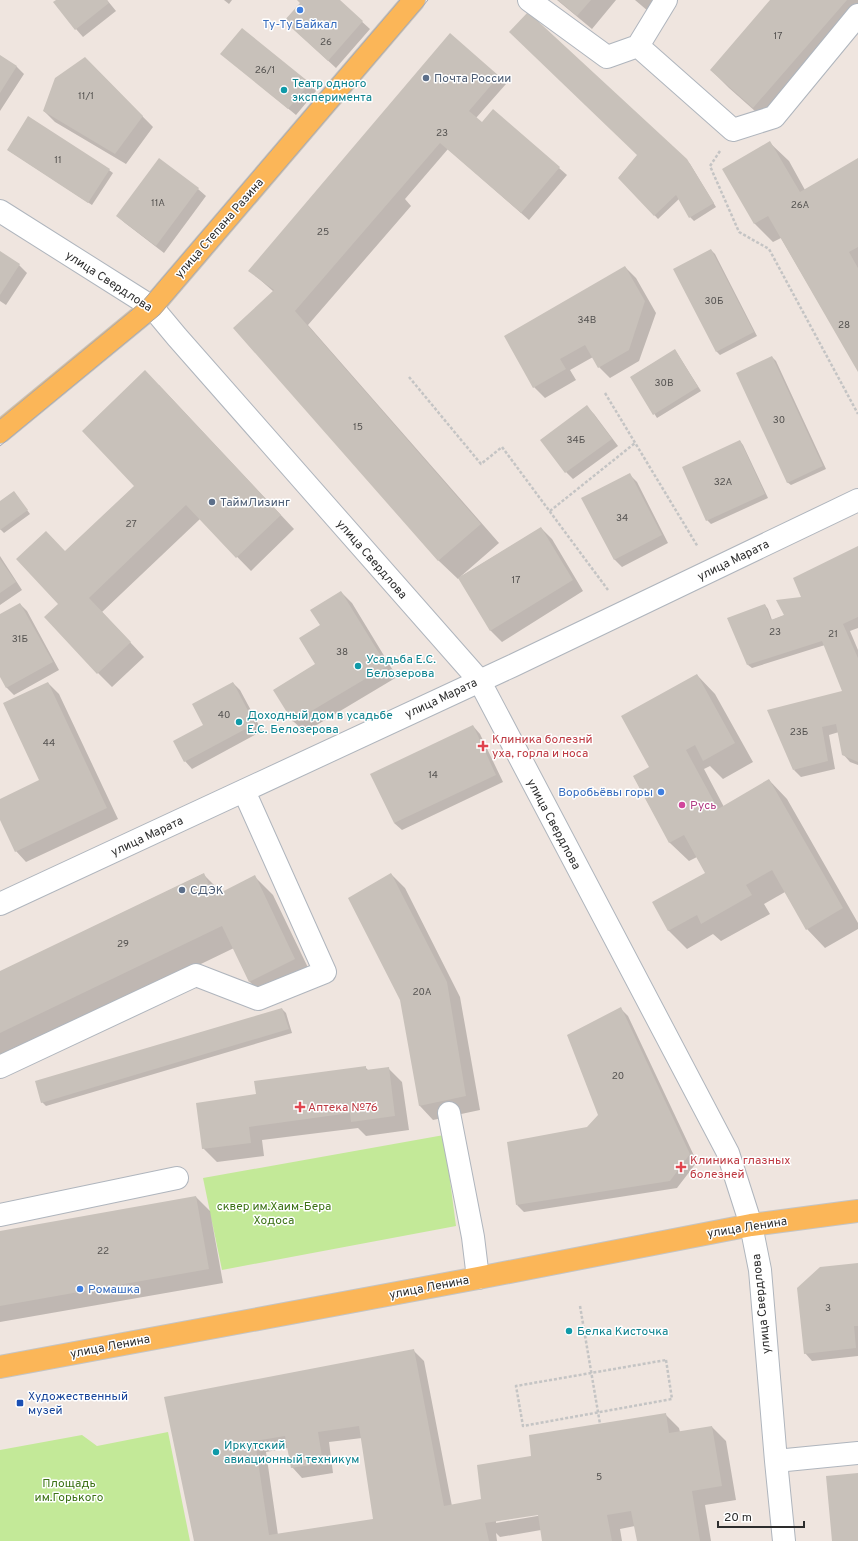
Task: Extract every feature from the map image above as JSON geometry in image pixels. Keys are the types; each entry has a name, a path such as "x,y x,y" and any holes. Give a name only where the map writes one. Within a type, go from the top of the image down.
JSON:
{"main road":[{"name":"улица Степана Разина","path":"0,432 152,307 414,0"},
{"name":"улица Ленина","path":"0,1367 478,1278 751,1225 858,1211"}],"street":[{"path":"529,0 607,57 638,46 666,0"},
{"path":"638,46 733,130 774,118 858,14"},
{"name":"улица Свердлова","path":"0,211 152,307 479,680 728,1153 751,1225 760,1270 784,1541"},
{"name":"улица Марата","path":"0,904 479,680 512,666 858,500"},
{"path":"0,1067 196,975 258,999 325,972 244,790"},
{"path":"450,1113 478,1278"},
{"path":"0,1215 177,1178"},
{"path":"776,1462 858,1453"}],"path":[{"path":"733,130 710,166 739,232 769,249 858,414"},
{"path":"409,377 481,464 502,447 608,590"},
{"path":"605,392 698,547"},
{"path":"550,511 636,443"},
{"path":"580,1306 600,1424"},
{"path":"666,1360 672,1399 599,1412 523,1426 516,1386 666,1360"}],"green space":[{"name":"сквер им.Хаим-Бера Ходоса","path":"444,1135 456,1226 222,1270 203,1178"},
{"name":"Площадь им.Горького","path":"168,1432 190,1541 0,1541 0,1450 82,1435 97,1446"}],"building":[{"path":"56,0 107,0 109,3 75,30 53,2"},
{"path":"297,0 340,0 363,21 328,61 284,21 300,3"},
{"path":"558,0 591,0 577,16"},
{"path":"770,0 847,0 753,108 710,70"},
{"path":"528,12 687,159 714,203 689,218 676,195 654,216 618,178 637,155 509,32"},
{"path":"242,28 310,83 288,109 220,54"},
{"path":"450,33 499,76 469,111 482,122 493,109 560,167 521,213 440,143 295,311 481,524 438,561 233,328 274,290 248,271"},
{"path":"0,55 17,66 0,93"},
{"path":"85,57 143,116 115,154 43,111 55,78"},
{"path":"28,116 110,169 88,203 7,150"},
{"path":"770,141 800,192 858,158 858,247 849,252 858,268 858,372 768,216 754,224 722,169"},
{"path":"159,158 199,188 156,246 116,216"},
{"path":"711,249 754,332 716,352 673,269"},
{"path":"0,251 20,264 0,295"},
{"path":"625,266 645,301 629,350 598,368 585,345 560,359 566,369 533,388 504,336"},
{"path":"675,349 698,387 653,415 630,377"},
{"path":"772,356 823,466 787,483 736,373"},
{"path":"145,370 281,515 236,558 186,505 89,598 131,642 97,674 44,617 58,604 16,559 46,531 65,551 134,486 82,431"},
{"path":"587,405 612,439 565,473 540,440"},
{"path":"740,440 765,494 706,521 682,467"},
{"path":"630,473 662,535 614,560 581,498"},
{"path":"14,491 28,510 0,530 0,501"},
{"path":"541,527 573,580 490,631 458,578"},
{"path":"858,546 858,617 843,624 858,658 858,762 842,755 836,724 822,727 828,761 793,770 767,710 842,691 822,641 747,665 727,618 765,604 771,620 784,615 776,600 801,597 793,578"},
{"path":"0,559 16,582 0,593"},
{"path":"341,591 387,666 293,722 273,690 315,664 299,638 320,625 310,610"},
{"path":"20,603 53,662 6,688 0,677 0,614"},
{"name":"Русь","path":"697,674 735,743 703,761 695,745 686,750 718,809 769,779 843,908 806,930 772,870 746,885 752,895 701,924 697,915 668,931 652,902 705,873 684,835 669,843 633,776 649,767 621,716"},
{"path":"48,682 107,808 15,852 0,820 0,799 39,780 3,703"},
{"path":"233,682 255,724 184,762 173,741 203,725 192,704"},
{"path":"473,725 496,775 394,823 370,774"},
{"path":"204,873 214,896 255,875 295,959 249,982 222,926 0,1033 0,971"},
{"path":"391,873 447,982 466,1096 419,1106 400,1000 348,898"},
{"path":"621,1007 690,1154 670,1181 516,1205 507,1142 587,1127 598,1115 567,1035"},
{"path":"282,1008 289,1029 41,1103 35,1081"},
{"path":"366,1066 366,1070 389,1067 395,1116 351,1122 350,1113 249,1127 251,1143 202,1149 196,1103 256,1094 254,1081"},
{"path":"196,1196 209,1269 0,1306 0,1231"},
{"path":"858,1263 858,1326 854,1326 856,1348 804,1354 797,1288 820,1267"},
{"name":"Иркутский авиационный техникум","path":"414,1349 444,1506 481,1499 477,1465 531,1456 529,1435 666,1413 669,1433 712,1426 722,1486 692,1491 700,1541 637,1541 631,1511 607,1515 612,1541 542,1541 538,1515 485,1523 489,1541 194,1541 164,1397","holes":["359,1426 373,1519 269,1535 255,1441 285,1436 291,1468 323,1463 318,1432"]},
{"path":"858,1473 858,1541 832,1541 826,1476"}],"tram line":[{"path":"0,419 143,301 400,0"},
{"path":"0,446 159,315 428,0"}],"place":[{"name":"Ту-Ту Байкал","path":"300,10"},
{"name":"Почта России","path":"426,78"},
{"name":"Театр одного эксперимента","path":"284,90"},
{"name":"ТаймЛизинг","path":"212,502"},
{"name":"Усадьба Е.С. Белозерова","path":"358,666"},
{"name":"Доходный дом в усадьбе Е.С. Белозерова","path":"239,722"},
{"name":"Клиника болезнй уха, горла и носа","path":"483,746"},
{"name":"Воробьёвы горы","path":"661,792"},
{"name":"Русь","path":"682,805"},
{"name":"СДЭК","path":"182,890"},
{"name":"Аптека №76","path":"300,1107"},
{"name":"Клиника глазных болезней","path":"681,1167"},
{"name":"Ромашка","path":"80,1289"},
{"name":"Белка Кисточка","path":"569,1331"},
{"name":"Художественный музей","path":"20,1403"},
{"name":"Иркутский авиационный техникум","path":"216,1452"}]}
